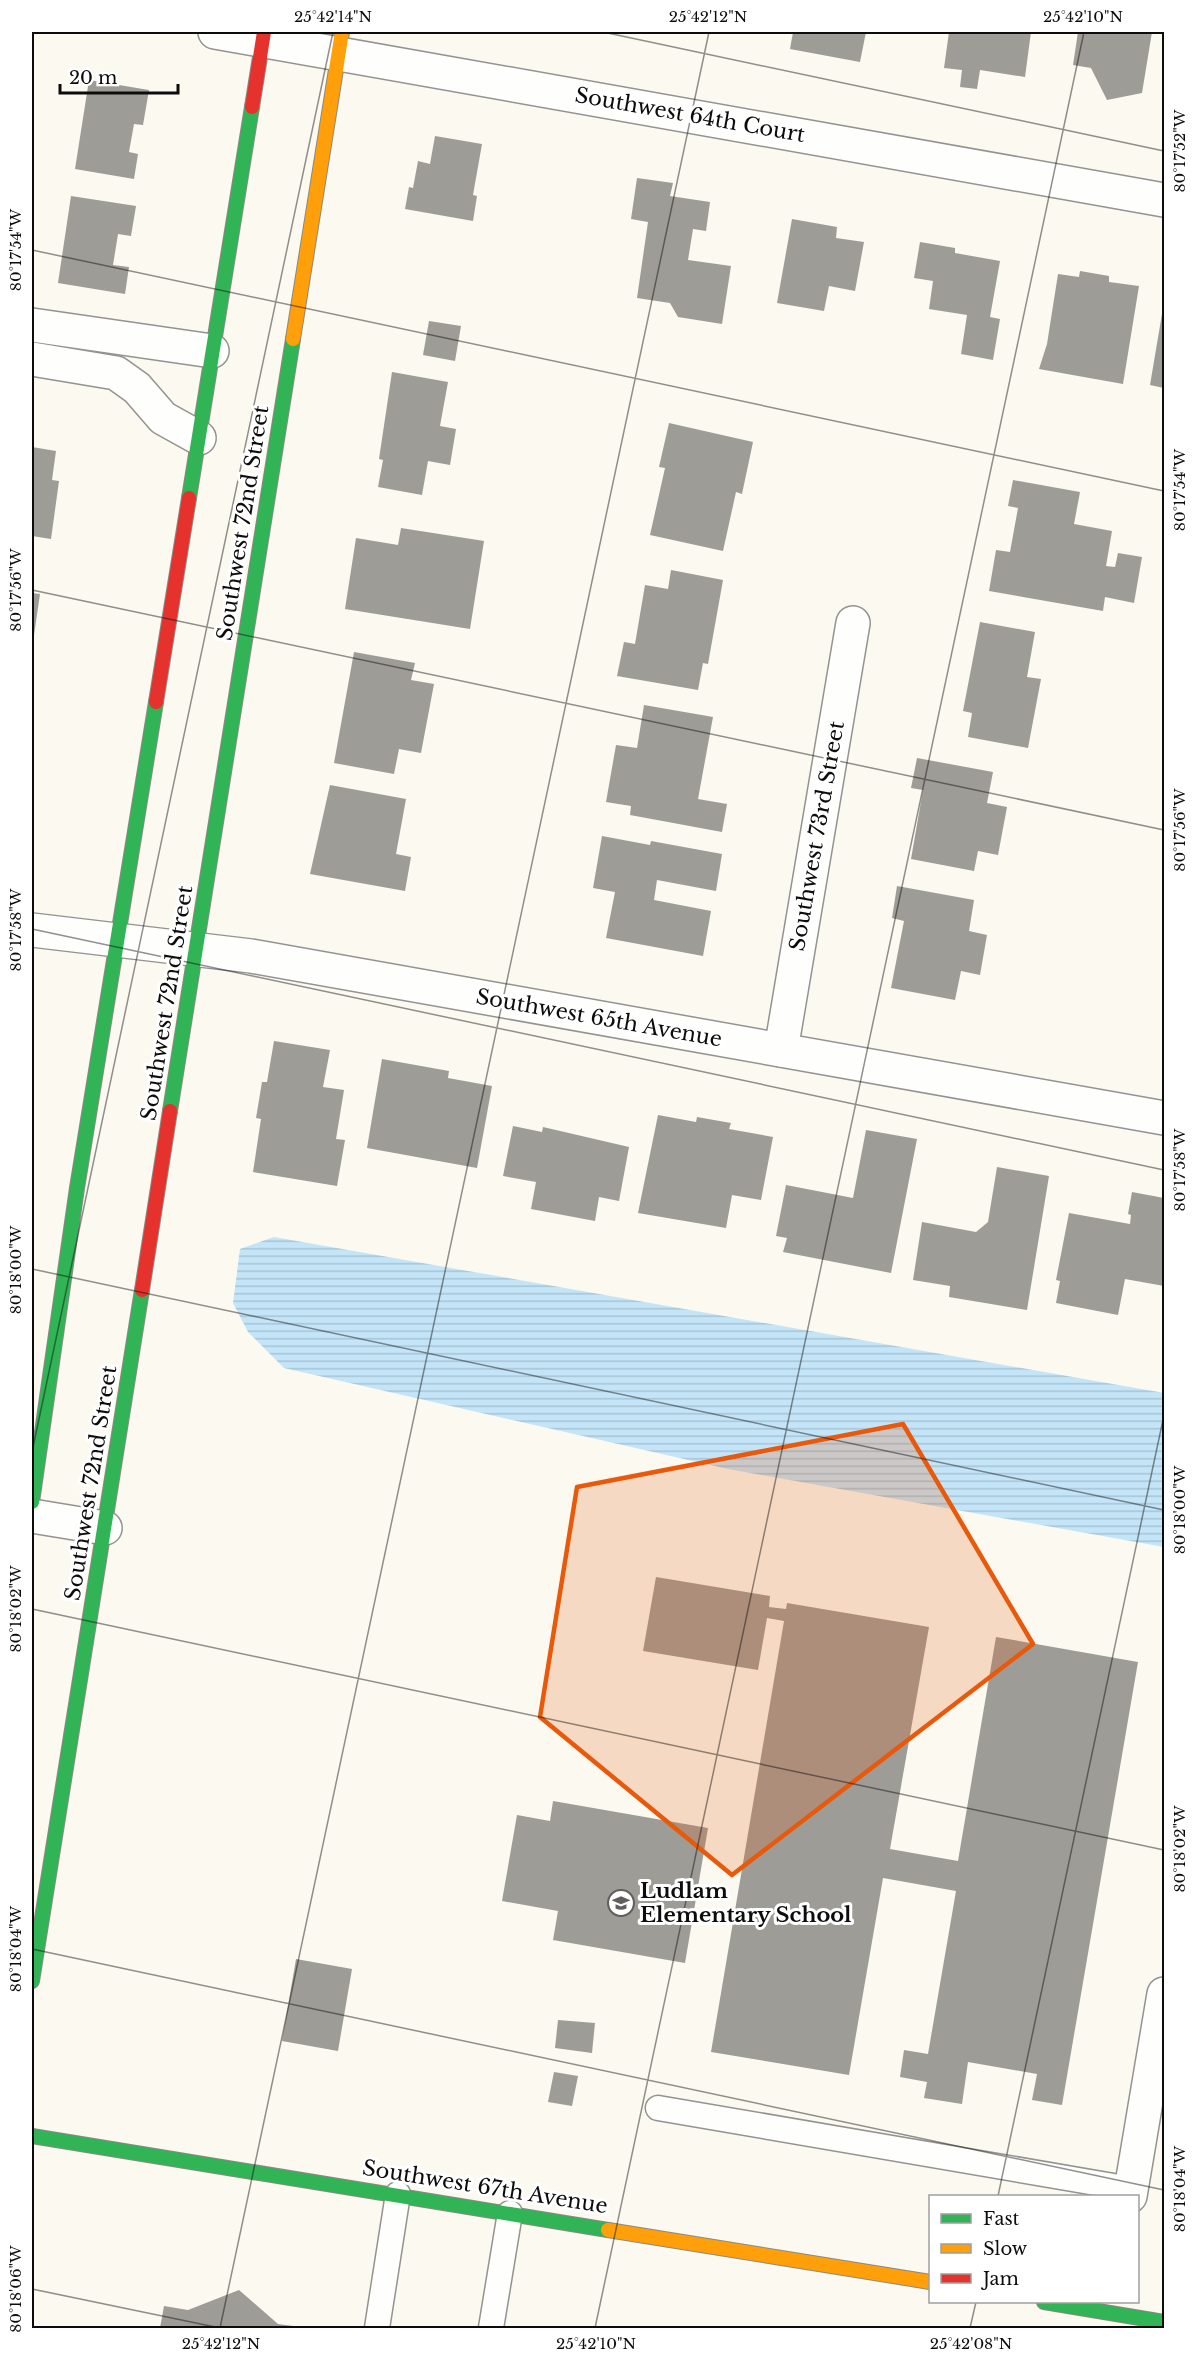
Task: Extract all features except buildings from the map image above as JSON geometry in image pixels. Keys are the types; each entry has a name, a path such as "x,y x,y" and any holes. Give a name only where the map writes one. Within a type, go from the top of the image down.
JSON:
{"main road":[{"path":"32,1502 117,941 263,35"},
{"name":"Southwest 72nd Street","path":"32,1981 340,42"},
{"name":"Southwest 67th Avenue","path":"32,2136 929,2282"},
{"path":"1066,2303 1109,2307 1164,2322"}],"street":[{"name":"Southwest 64th Court","path":"215,32 340,42 1164,200"},
{"path":"32,326 212,351"},
{"path":"32,359 116,373 137,388 163,418 199,438"},
{"name":"Southwest 73rd Street","path":"781,1050 853,623"},
{"name":"Southwest 65th Avenue","path":"32,930 251,956 1164,1118"},
{"path":"32,1516 105,1528"},
{"path":"1130,2193 1164,1994"}],"lane":[{"path":"658,2108 1130,2193"},
{"path":"377,2328 398,2194"},
{"path":"490,2328 510,2213"}],"highlighted area":[{"path":"903,1424 1033,1644 732,1875 540,1717 577,1487"}],"water":[{"path":"274,1237 1164,1393 1164,1547 728,1469 284,1368 248,1332 233,1303 240,1249"}],"traffic: fast":[{"path":"189,498 252,107"},
{"path":"170,1111 293,339"},
{"path":"32,1502 77,1188 156,702"},
{"path":"32,1981 142,1290"},
{"path":"32,2136 608,2230"},
{"path":"1050,2303 1164,2322"}],"traffic: slow":[{"path":"293,339 342,32"},
{"path":"608,2230 929,2282"}],"traffic: jam":[{"path":"252,107 264,32"},
{"path":"156,702 189,498"},
{"path":"142,1290 170,1111"}],"place":[{"name":"Ludlam Elementary School","path":"621,1903"}]}
